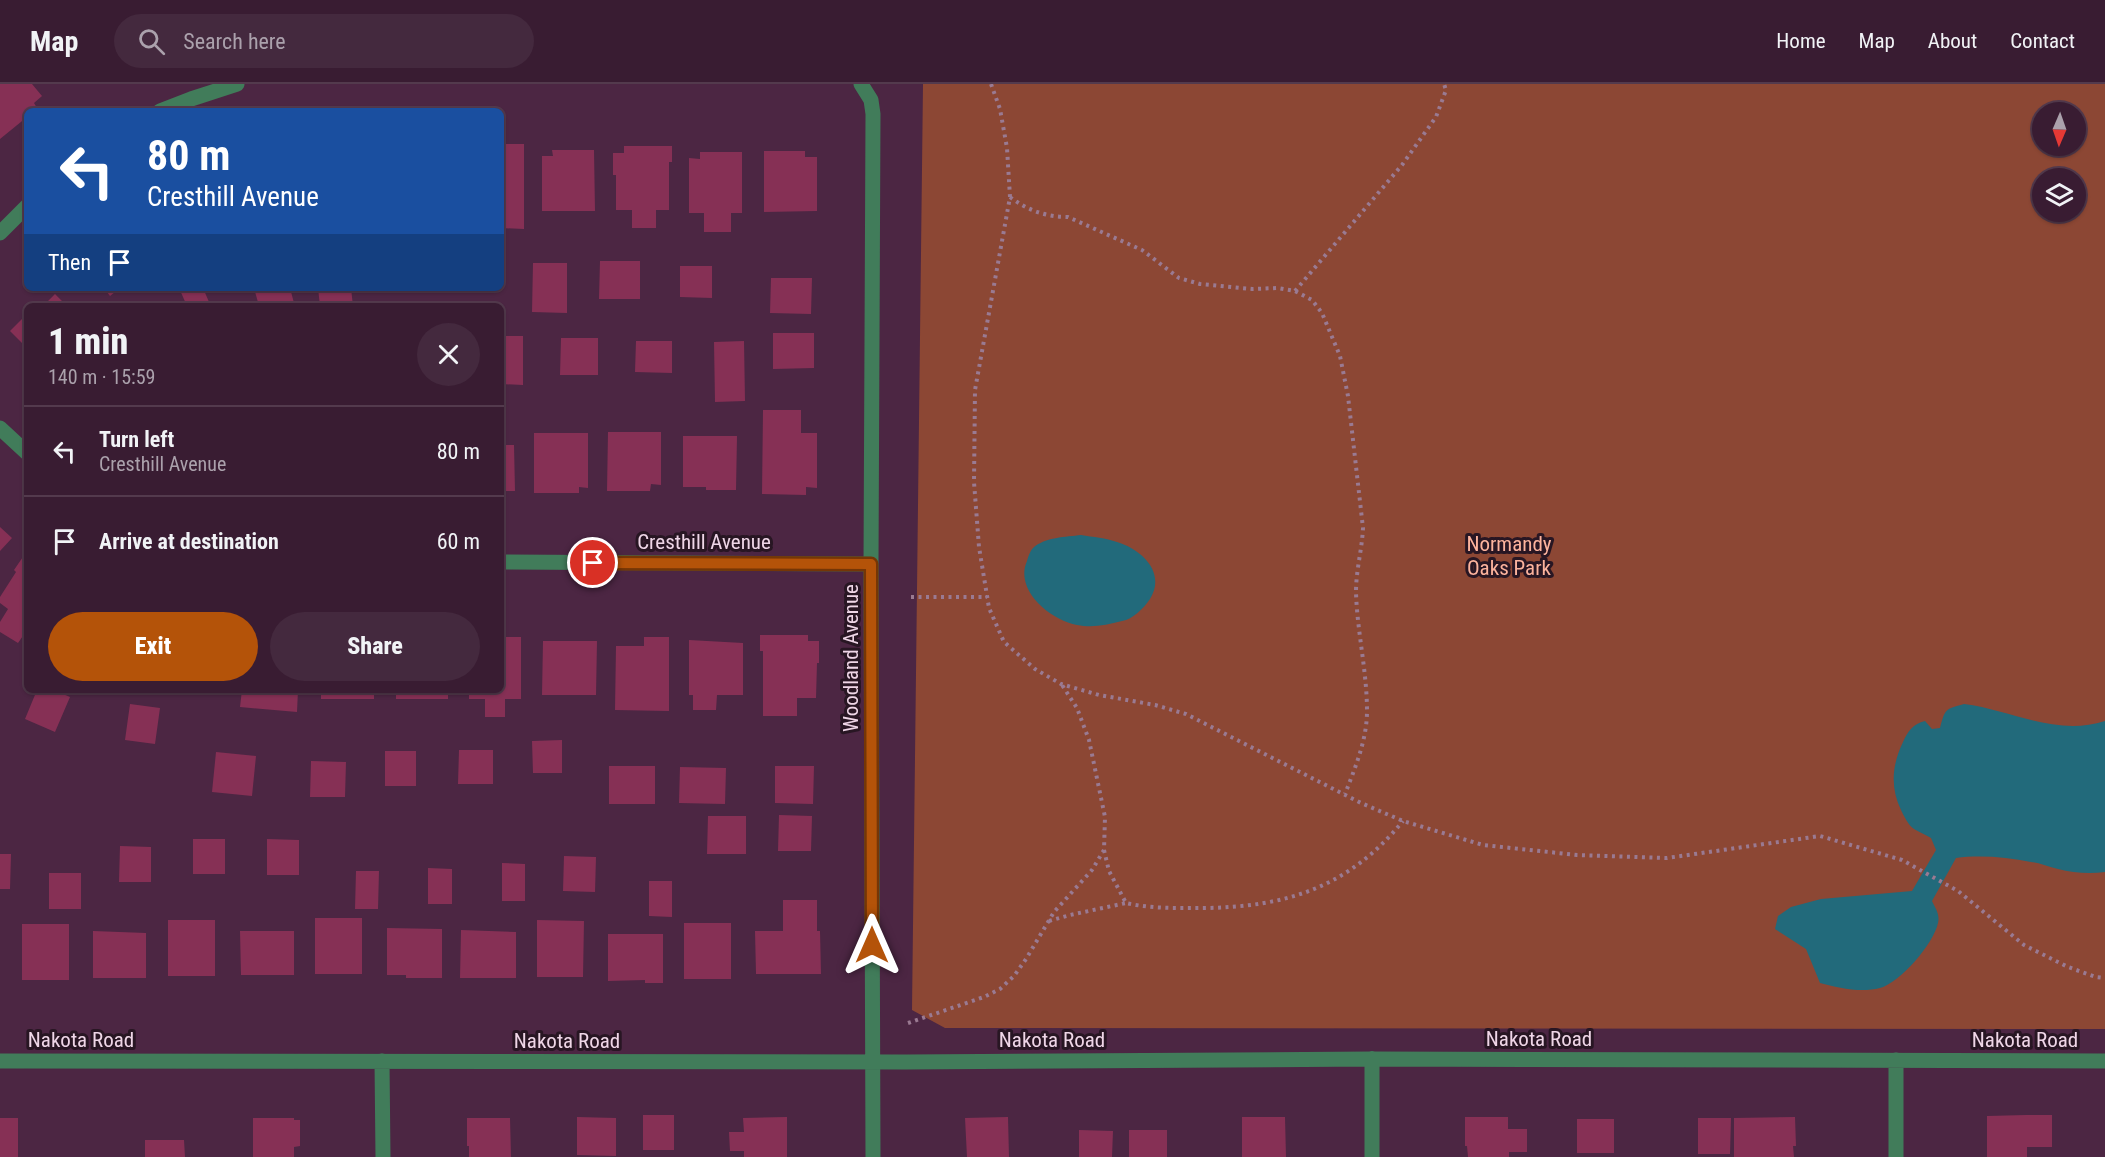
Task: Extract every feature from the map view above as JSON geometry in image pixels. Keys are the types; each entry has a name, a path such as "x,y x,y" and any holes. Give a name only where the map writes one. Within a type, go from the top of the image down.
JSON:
{"street":[{"path":"168,108 237,84"},
{"name":"Woodland Avenue","path":"863,86 871,100 873,114 871,564 873,1157"},
{"path":"0,233 24,209"},
{"path":"0,428 24,450"},
{"name":"Cresthill Avenue","path":"504,562 871,564"},
{"path":"1372,1059 1372,1157"},
{"name":"Nakota Road","path":"0,1061 873,1062 1372,1059 2105,1061"},
{"path":"1896,1060 1896,1157"},
{"path":"382,1061 383,1157"}],"path":[{"path":"991,84 1000,109 1007,148 1010,197 975,390 975,482 979,547 989,608 1004,642 1035,669 1061,684 1186,714 1403,821 1483,845 1577,855 1667,858 1820,836 1902,860 1945,883 1976,905 2024,945 2068,968 2105,978"},
{"path":"1295,291 1402,165 1436,117 1446,90 1444,84"},
{"path":"1010,197 1024,207 1054,217 1068,217 1142,250 1179,278 1200,284 1295,291 1312,300 1322,313 1340,356 1348,396 1363,528 1356,594 1367,711 1359,758 1345,794"},
{"path":"911,597 987,597"},
{"path":"1061,684 1071,696 1089,740 1105,817 1104,850 1109,871 1126,903"},
{"path":"1048,922 1126,903 1142,907 1177,909 1241,906 1269,903 1309,892 1339,878 1385,842 1403,821"},
{"path":"908,1023 984,997 1000,989 1026,960 1054,912 1092,870 1104,850"}],"green space":[{"name":"Normandy Oaks Park","path":"923,84 2105,84 2105,1029 945,1028 912,1010"}],"water":[{"path":"1081,535 1127,546 1149,564 1155,580 1154,589 1150,599 1134,616 1105,625 1077,625 1056,617 1037,602 1030,593 1024,572 1033,548 1050,540"},
{"path":"1964,704 2052,724 2087,725 2105,721 2105,872 2070,871 2003,858 1956,858 1932,901 1938,917 1935,931 1923,951 1906,971 1888,985 1873,989 1850,989 1820,983 1806,949 1775,929 1778,916 1791,907 1821,899 1912,891 1936,850 1931,838 1916,830 1906,820 1897,801 1894,776 1899,751 1914,726 1925,721 1932,729 1940,728 1947,711"}],"building":[{"path":"0,84 32,84 42,96 34,103 37,108 24,108 24,119 0,139"},
{"path":"504,144 524,144 524,229 504,228"},
{"path":"624,146 672,146 672,162 669,162 669,210 656,210 656,228 632,228 632,210 616,210 616,175 613,175 613,153 624,153"},
{"path":"552,150 594,150 595,211 542,211 542,156 553,156"},
{"path":"764,151 805,151 805,157 817,157 817,211 764,212"},
{"path":"700,152 742,152 742,213 731,213 731,232 704,232 704,213 689,213 689,158 700,159"},
{"path":"600,261 640,261 640,299 599,299"},
{"path":"533,263 567,263 567,313 532,312"},
{"path":"680,266 712,266 712,298 680,297"},
{"path":"771,278 812,278 811,314 770,313"},
{"path":"106,291 116,291 110,296"},
{"path":"180,291 204,291 209,302 206,303 186,303"},
{"path":"255,291 291,291 294,303 258,303"},
{"path":"318,291 351,291 353,303 320,303"},
{"path":"55,294 64,303 46,303"},
{"path":"24,317 24,345 10,331"},
{"path":"773,333 814,333 814,368 773,369"},
{"path":"504,336 523,336 523,385 504,384"},
{"path":"561,338 598,338 598,375 560,375"},
{"path":"636,341 672,341 672,373 635,372"},
{"path":"744,341 745,401 715,402 714,342"},
{"path":"763,410 801,410 801,433 817,433 817,488 806,487 806,495 762,494"},
{"path":"608,432 661,432 661,485 651,484 650,491 607,491"},
{"path":"534,433 588,433 588,488 579,487 579,493 534,493"},
{"path":"683,436 737,436 736,490 683,487"},
{"path":"504,445 514,445 515,491 504,491"},
{"path":"0,527 12,538 0,551"},
{"path":"24,555 24,634 18,643 0,632 0,622 8,609 0,603 0,597 16,572 14,570"},
{"path":"760,635 808,635 808,641 819,641 816,698 797,698 797,716 763,716 763,651 760,651"},
{"path":"504,637 521,637 521,699 505,699 505,717 485,717 485,699 469,699 469,693 504,693"},
{"path":"644,637 669,637 669,711 615,710 616,646 644,646"},
{"path":"689,640 743,643 743,695 717,695 716,710 693,710 693,695 689,695"},
{"path":"543,641 597,641 596,695 542,695"},
{"path":"36,693 61,693 70,697 55,732 25,719"},
{"path":"242,693 298,693 297,712 240,707"},
{"path":"321,693 374,693 374,699 321,699"},
{"path":"396,693 448,693 448,699 396,699"},
{"path":"130,704 160,708 155,744 125,740"},
{"path":"562,740 562,773 533,773 532,741"},
{"path":"459,750 493,750 493,784 458,784"},
{"path":"385,751 416,751 416,786 385,786"},
{"path":"216,752 256,756 252,796 212,792"},
{"path":"311,761 346,762 345,797 310,797"},
{"path":"609,766 655,766 655,804 609,804"},
{"path":"775,766 814,766 813,804 775,803"},
{"path":"680,767 726,768 725,804 679,803"},
{"path":"779,815 812,816 811,851 778,851"},
{"path":"708,816 746,816 746,854 707,854"},
{"path":"193,839 225,839 225,874 193,874"},
{"path":"267,839 299,840 299,875 267,875"},
{"path":"120,846 151,847 151,882 119,882"},
{"path":"0,854 11,854 10,889 0,889"},
{"path":"564,856 596,857 595,892 563,891"},
{"path":"502,863 525,864 525,901 502,901"},
{"path":"428,868 452,869 452,904 428,904"},
{"path":"356,871 379,871 378,909 355,909"},
{"path":"49,873 81,873 81,909 49,909"},
{"path":"649,881 672,881 672,917 649,916"},
{"path":"783,900 817,900 821,974 756,974 755,931 783,931"},
{"path":"315,918 362,918 362,974 315,974"},
{"path":"168,920 215,920 215,976 168,976"},
{"path":"537,920 584,921 583,977 537,977"},
{"path":"684,923 731,923 731,979 684,979"},
{"path":"22,924 69,924 69,980 22,980"},
{"path":"387,928 442,929 442,978 406,978 406,975 387,975"},
{"path":"461,930 516,932 516,978 460,978"},
{"path":"93,931 146,933 146,978 93,978"},
{"path":"240,931 294,931 294,975 241,975"},
{"path":"608,934 663,934 663,983 645,983 645,980 608,981"},
{"path":"643,1115 674,1115 674,1150 643,1150"},
{"path":"2052,1115 2052,1147 2027,1147 2027,1157 1987,1157 1987,1116"},
{"path":"577,1117 616,1118 616,1156 577,1155"},
{"path":"787,1117 787,1157 744,1157 744,1151 730,1151 729,1132 744,1132 743,1118"},
{"path":"1008,1117 1009,1157 967,1157 965,1118"},
{"path":"1242,1117 1285,1117 1286,1157 1242,1157"},
{"path":"1465,1117 1508,1117 1508,1129 1527,1129 1527,1152 1509,1152 1509,1157 1468,1157 1467,1146 1465,1146"},
{"path":"1795,1117 1794,1157 1734,1157 1734,1118"},
{"path":"0,1118 18,1118 18,1157 0,1157"},
{"path":"253,1118 300,1120 300,1146 294,1147 294,1157 253,1157"},
{"path":"467,1118 510,1118 511,1157 469,1157"},
{"path":"1698,1118 1731,1118 1730,1154 1698,1154"},
{"path":"1577,1119 1614,1119 1614,1153 1577,1153"},
{"path":"1079,1130 1113,1131 1112,1157 1079,1157"},
{"path":"1129,1130 1167,1130 1167,1157 1129,1157"},
{"path":"145,1140 184,1140 185,1157 145,1157"}],"route":[{"path":"593,563 871,564 872,945"}]}
